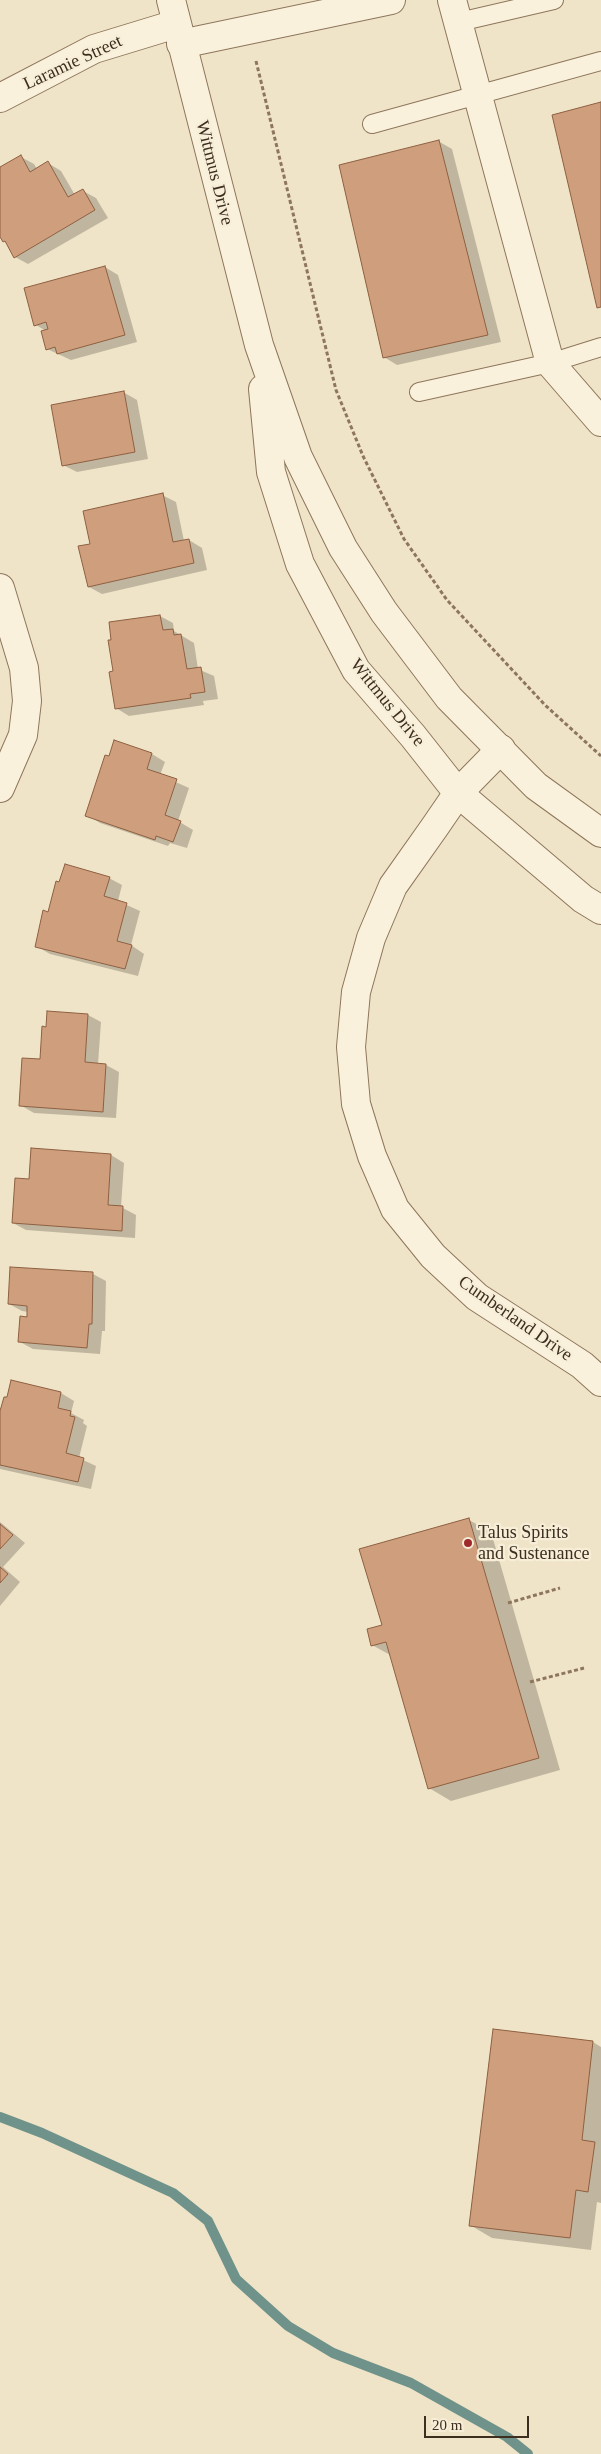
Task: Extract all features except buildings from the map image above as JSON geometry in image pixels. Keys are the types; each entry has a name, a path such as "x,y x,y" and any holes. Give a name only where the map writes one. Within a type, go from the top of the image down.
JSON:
{"street":[{"name":"Laramie Street","path":"0,98 94,49 176,23 248,30 391,0"},
{"path":"455,11 550,363 601,422"},
{"name":"Wittmus Drive","path":"176,23 258,345 298,457 343,548 384,612 449,698 536,786 601,833"},
{"name":"Wittmus Drive","path":"258,345 271,472 300,564 356,670 413,736 458,793 584,899 601,910"},
{"path":"0,588 24,668 27,701 23,735 0,788"},
{"name":"Cumberland Drive","path":"501,750 458,793 394,886 370,938 356,992 351,1046 356,1104 372,1156 395,1208 433,1256 477,1297 582,1365 601,1382"}],"lane":[{"path":"455,11 554,0"},
{"path":"372,124 601,60"},
{"path":"419,392 550,363 601,347"}],"path":[{"path":"248,30 336,390 363,456 404,539 447,600 545,705 601,756"},
{"path":"508,1603 560,1588"},
{"path":"530,1682 584,1668"}],"waterway":[{"path":"0,2117 42,2133 173,2193 208,2221 236,2279 288,2326 333,2353 411,2383 507,2437 528,2454"}],"place":[{"name":"Talus Spirits and Sustenance","path":"468,1543"}]}
